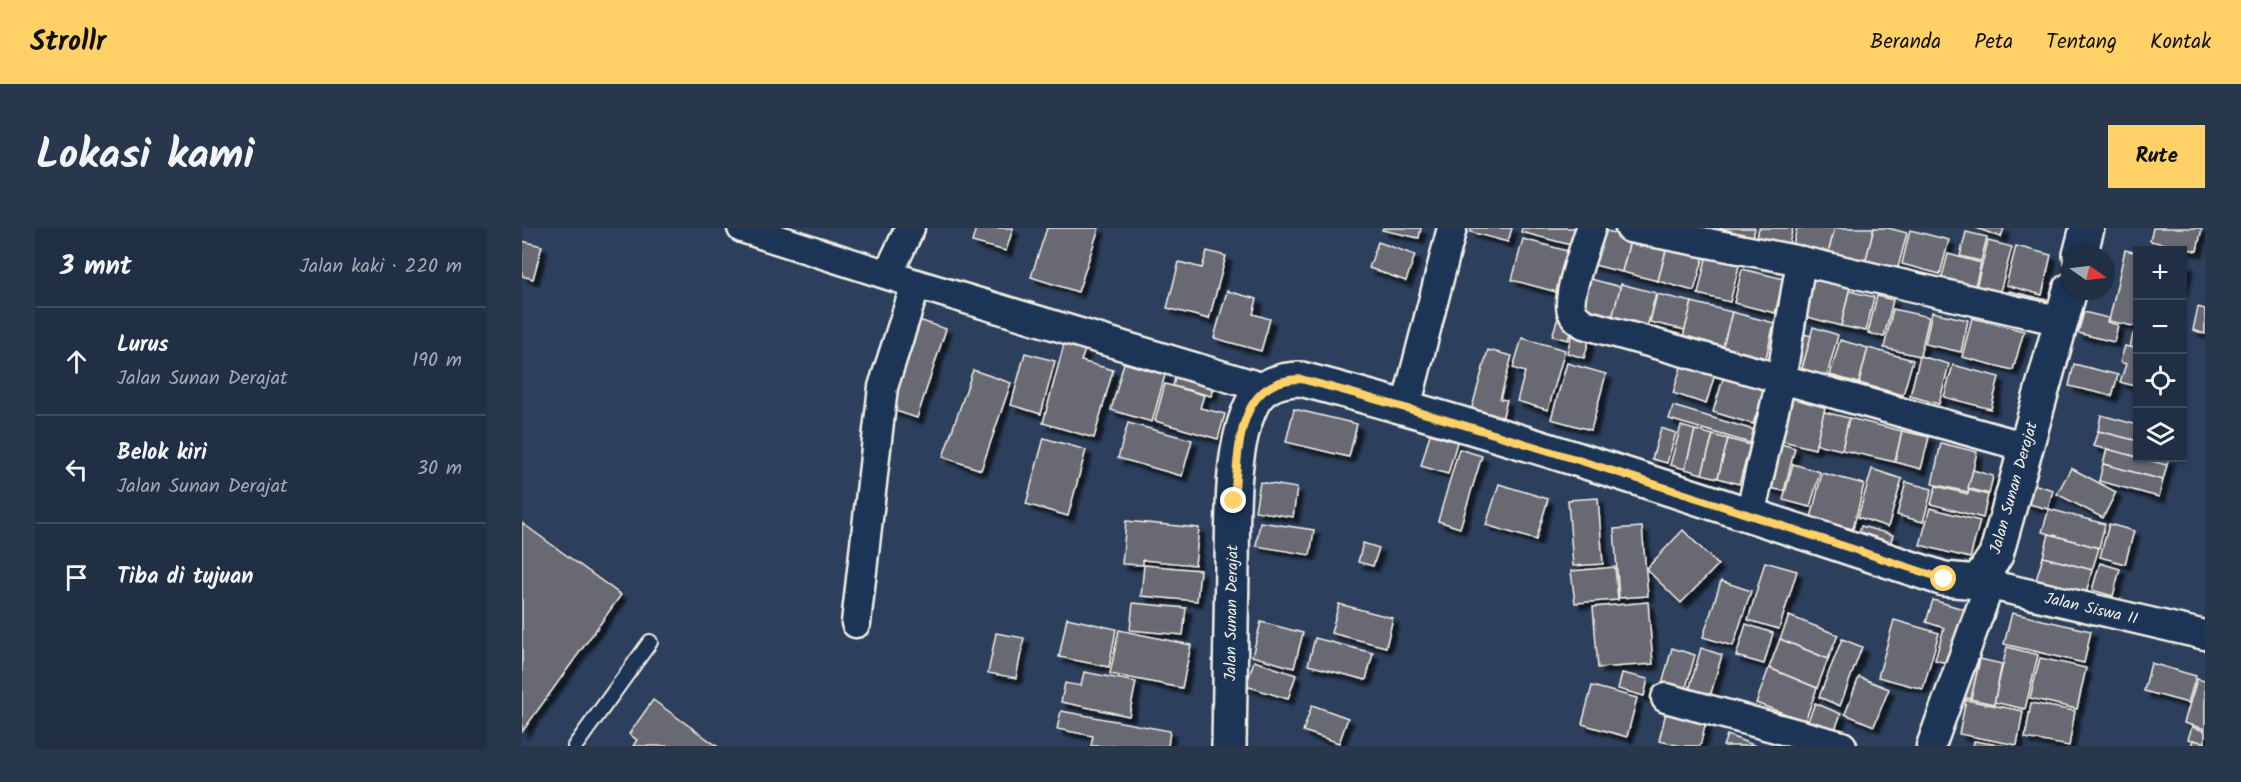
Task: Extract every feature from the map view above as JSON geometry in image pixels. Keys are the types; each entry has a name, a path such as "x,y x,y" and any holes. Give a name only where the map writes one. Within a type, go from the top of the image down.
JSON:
{"street":[{"path":"742,228 916,285 1264,388 1284,379 1301,379 1406,407 1750,515 1944,579 1984,584 1931,746"},
{"path":"888,274 910,228"},
{"path":"1406,407 1452,228"},
{"path":"1591,228 1572,292 1570,308 1575,317 1584,324 2026,447"},
{"path":"1630,228 1801,261 2061,321"},
{"path":"2082,246 2087,228"},
{"path":"1750,515 1781,380 1801,261"},
{"path":"856,623 883,387 916,285"},
{"name":"Jalan Sunan Derajat","path":"1984,584 1996,555 2067,300"},
{"name":"Jalan Sunan Derajat","path":"1229,746 1234,501 1243,427 1252,403 1264,388"},
{"name":"Jalan Siswa II","path":"1984,584 2205,635"},
{"path":"1666,698 1842,746"}],"lane":[{"path":"575,746 650,642"}],"building":[{"path":"976,228 1013,228 1006,251 972,242"},
{"path":"1047,228 1099,228 1078,292 1031,277"},
{"path":"1383,228 1421,228 1419,238 1382,230"},
{"path":"1471,228 1512,228 1508,242 1470,232"},
{"path":"1522,228 1576,228 1571,245 1521,232"},
{"path":"1719,228 1755,228 1753,237"},
{"path":"1759,228 1793,228 1788,248 1756,240"},
{"path":"1797,228 1835,228 1827,257 1792,248"},
{"path":"1835,228 1874,228 1864,267 1827,257"},
{"path":"1874,228 1888,228 1907,233 1896,275 1864,267"},
{"path":"1976,228 2004,228 2001,237"},
{"path":"2153,228 2202,228 2197,251 2187,249 2187,246 2174,246 2150,241"},
{"path":"1599,229 1631,237 1622,272 1590,264"},
{"path":"1910,230 1949,240 1940,274 1902,264"},
{"path":"1966,232 1987,237 1981,261 1960,256"},
{"path":"1631,237 1667,247 1658,281 1622,272"},
{"path":"1523,239 1575,253 1564,294 1512,280"},
{"path":"522,241 542,246 533,279 522,276"},
{"path":"1988,241 2012,247 1998,299 1975,292"},
{"path":"1378,242 1415,255 1406,281 1369,268"},
{"path":"2016,246 2051,255 2042,295 2006,285"},
{"path":"1667,247 1704,256 1694,291 1658,281"},
{"path":"1708,250 1741,258 1730,302 1698,294"},
{"path":"2125,250 2133,252 2133,326 2109,321"},
{"path":"1207,251 1226,256 1209,319 1167,308 1179,262 1202,268"},
{"path":"1948,254 1981,263 1974,289 1941,281"},
{"path":"1742,269 1784,279 1775,313 1734,303"},
{"path":"1810,273 1851,283 1841,326 1800,315"},
{"path":"1583,277 1621,287 1613,316 1575,306"},
{"path":"1621,284 1656,293 1645,335 1610,326"},
{"path":"1227,291 1257,299 1253,314 1270,319 1261,351 1214,338"},
{"path":"1849,291 1874,297 1866,331 1841,326"},
{"path":"2009,291 2051,301 2048,316 2006,306"},
{"path":"1657,294 1692,302 1685,330 1650,322"},
{"path":"1877,296 1893,300 1884,337 1868,333"},
{"path":"1692,302 1732,312 1723,347 1683,337"},
{"path":"2198,307 2205,309 2205,334 2193,330"},
{"path":"1893,309 1929,317 1920,356 1884,348"},
{"path":"1732,312 1774,323 1766,358 1723,347"},
{"path":"1932,312 1968,320 1961,352 1925,344"},
{"path":"2084,312 2108,318 2107,322 2118,325 2114,342 2078,333"},
{"path":"913,318 946,329 917,418 884,407"},
{"path":"1558,318 1573,323 1568,340 1552,336"},
{"path":"1972,318 2024,331 2013,370 1962,357"},
{"path":"1574,325 1592,330 1584,358 1567,353"},
{"path":"1813,327 1838,335 1826,379 1801,372"},
{"path":"1797,332 1811,336 1801,372 1787,368"},
{"path":"1522,338 1565,350 1548,410 1517,401 1525,372 1513,368"},
{"path":"1840,340 1868,348 1859,383 1830,375"},
{"path":"1064,344 1085,350 1081,361 1113,370 1094,438 1043,423"},
{"path":"2125,346 2133,348 2133,386 2120,382 2126,364 2120,362"},
{"path":"1868,348 1913,360 1903,395 1859,383"},
{"path":"1488,350 1512,356 1500,399 1507,400 1500,427 1469,418"},
{"path":"1025,353 1055,361 1041,414 1011,405"},
{"path":"1920,356 1949,364 1939,404 1910,396"},
{"path":"1124,363 1165,375 1152,422 1111,410"},
{"path":"1567,363 1606,374 1591,430 1551,419"},
{"path":"1682,364 1715,374 1706,404 1673,393"},
{"path":"2074,364 2118,375 2112,396 2069,386"},
{"path":"1953,365 1999,377 1991,409 1944,397"},
{"path":"1178,366 1216,377 1211,396 1173,386"},
{"path":"1726,369 1767,382 1753,424 1713,412"},
{"path":"973,370 1011,383 981,470 943,457"},
{"path":"1165,384 1204,395 1200,408 1225,414 1218,439 1155,421"},
{"path":"1787,390 1827,400 1815,449 1775,439"},
{"path":"1673,406 1754,430 1750,443 1669,419"},
{"path":"1294,409 1357,424 1349,457 1286,442"},
{"path":"1824,412 1849,418 1842,450 1816,444"},
{"path":"2101,415 2133,424 2133,440 2098,431"},
{"path":"1849,418 1902,431 1895,462 1842,450"},
{"path":"1128,423 1192,440 1182,476 1118,458"},
{"path":"1681,426 1695,430 1685,469 1670,465"},
{"path":"1661,428 1676,433 1667,463 1652,459"},
{"path":"1695,430 1713,435 1702,474 1685,469"},
{"path":"1902,431 1929,437 1921,469 1895,462"},
{"path":"2098,431 2133,440 2133,456 2093,446"},
{"path":"1430,434 1457,442 1448,474 1421,466"},
{"path":"1713,435 1728,439 1718,478 1702,474"},
{"path":"1044,438 1086,450 1068,516 1026,504"},
{"path":"1728,439 1750,445 1739,484 1718,478"},
{"path":"1778,443 1795,448 1784,491 1765,487"},
{"path":"1941,443 1977,452 1968,492 1932,484"},
{"path":"1459,449 1482,456 1460,528 1438,521"},
{"path":"2107,449 2133,456 2133,462 2156,462 2167,465 2163,480 2103,464"},
{"path":"1793,464 1820,472 1810,507 1783,500"},
{"path":"2103,464 2163,480 2159,497 2099,481"},
{"path":"2071,468 2116,492 2103,518 2057,494"},
{"path":"1872,469 1902,479 1888,527 1858,517"},
{"path":"1973,470 1993,476 1989,494 1968,488"},
{"path":"1822,473 1864,484 1853,529 1811,518"},
{"path":"1260,482 1297,488 1293,517 1255,511"},
{"path":"1906,482 1932,489 1923,522 1897,515"},
{"path":"2030,483 2053,490 2048,509 2025,503"},
{"path":"1499,484 1548,499 1536,540 1486,525"},
{"path":"1936,486 1968,494 1969,490 1988,495 1983,518 1931,504"},
{"path":"1598,498 1603,564 1573,566 1568,500"},
{"path":"1930,508 1980,521 1970,558 1920,545"},
{"path":"2049,509 2105,524 2099,548 2042,532"},
{"path":"1126,521 1199,528 1195,565 1143,560 1143,565 1122,564"},
{"path":"1260,522 1314,530 1310,555 1256,546"},
{"path":"522,523 621,595 522,732"},
{"path":"2109,524 2134,531 2125,564 2100,557"},
{"path":"1861,526 1893,535 1888,550 1856,541"},
{"path":"1642,527 1648,596 1619,598 1614,529"},
{"path":"1683,530 1718,565 1681,603 1646,569"},
{"path":"2049,534 2099,548 2092,570 2043,557"},
{"path":"1363,543 1379,548 1373,566 1358,562"},
{"path":"2043,557 2092,570 2086,594 2036,580"},
{"path":"1765,562 1797,571 1779,629 1748,620"},
{"path":"2100,563 2120,569 2113,596 2092,590"},
{"path":"1144,565 1200,570 1197,601 1141,596"},
{"path":"1615,567 1618,600 1575,603 1571,571"},
{"path":"1721,581 1751,591 1733,646 1703,637"},
{"path":"1933,600 1970,611 1954,665 1935,660 1944,628 1926,622"},
{"path":"1648,602 1653,664 1598,668 1593,607"},
{"path":"1133,603 1186,608 1183,635 1130,630"},
{"path":"1339,604 1393,618 1386,647 1331,633"},
{"path":"2012,613 2091,631 2084,663 2004,644"},
{"path":"1789,616 1838,635 1828,659 1780,639"},
{"path":"1067,618 1116,629 1109,667 1059,657"},
{"path":"1894,620 1939,633 1923,689 1878,677"},
{"path":"1261,622 1303,633 1294,668 1252,656"},
{"path":"1746,624 1773,633 1764,664 1736,656"},
{"path":"1119,630 1191,645 1182,688 1110,674"},
{"path":"996,633 1024,638 1016,678 988,673"},
{"path":"1315,638 1373,653 1366,680 1308,665"},
{"path":"1780,639 1828,659 1817,688 1769,668"},
{"path":"1842,639 1862,647 1840,706 1819,697"},
{"path":"2007,647 2038,655 2025,709 1994,702"},
{"path":"1672,648 1695,655 1684,695 1661,688"},
{"path":"1701,648 1722,655 1709,700 1688,694"},
{"path":"1967,656 1980,659 1971,699 1958,696"},
{"path":"2040,658 2086,668 2077,709 2030,698"},
{"path":"1980,659 2002,664 1994,704 1971,699"},
{"path":"1254,661 1296,675 1288,699 1246,686"},
{"path":"2151,663 2196,676 2188,703 2144,691"},
{"path":"1769,668 1817,688 1805,721 1756,703"},
{"path":"1084,672 1136,682 1129,716 1061,702 1065,683 1081,686"},
{"path":"1622,673 1648,679 1644,696 1618,689"},
{"path":"1859,677 1889,689 1874,726 1845,714"},
{"path":"2197,679 2205,681 2205,729 2184,723"},
{"path":"1592,686 1637,698 1627,737 1582,724"},
{"path":"653,700 717,746 633,746 637,740 629,734"},
{"path":"1966,700 2023,711 2017,745 1959,734"},
{"path":"1815,703 1841,714 1832,737 1806,726"},
{"path":"2031,703 2075,711 2069,746 2025,738"},
{"path":"1312,705 1348,718 1339,743 1303,731"},
{"path":"1667,708 1707,718 1700,746 1681,746 1659,741"},
{"path":"1061,711 1170,731 1168,746 1091,746 1093,736 1057,729"},
{"path":"2192,727 2205,731 2205,743 2188,739"},
{"path":"1727,735 1756,746 1723,746"},
{"path":"2193,740 2205,743 2205,746 2191,746"},
{"path":"1974,741 2005,746 1973,746"}],"route":[{"path":"1234,501 1240,439 1252,403 1264,388 1284,379 1301,379 1406,407 1750,515 1944,579"}]}
